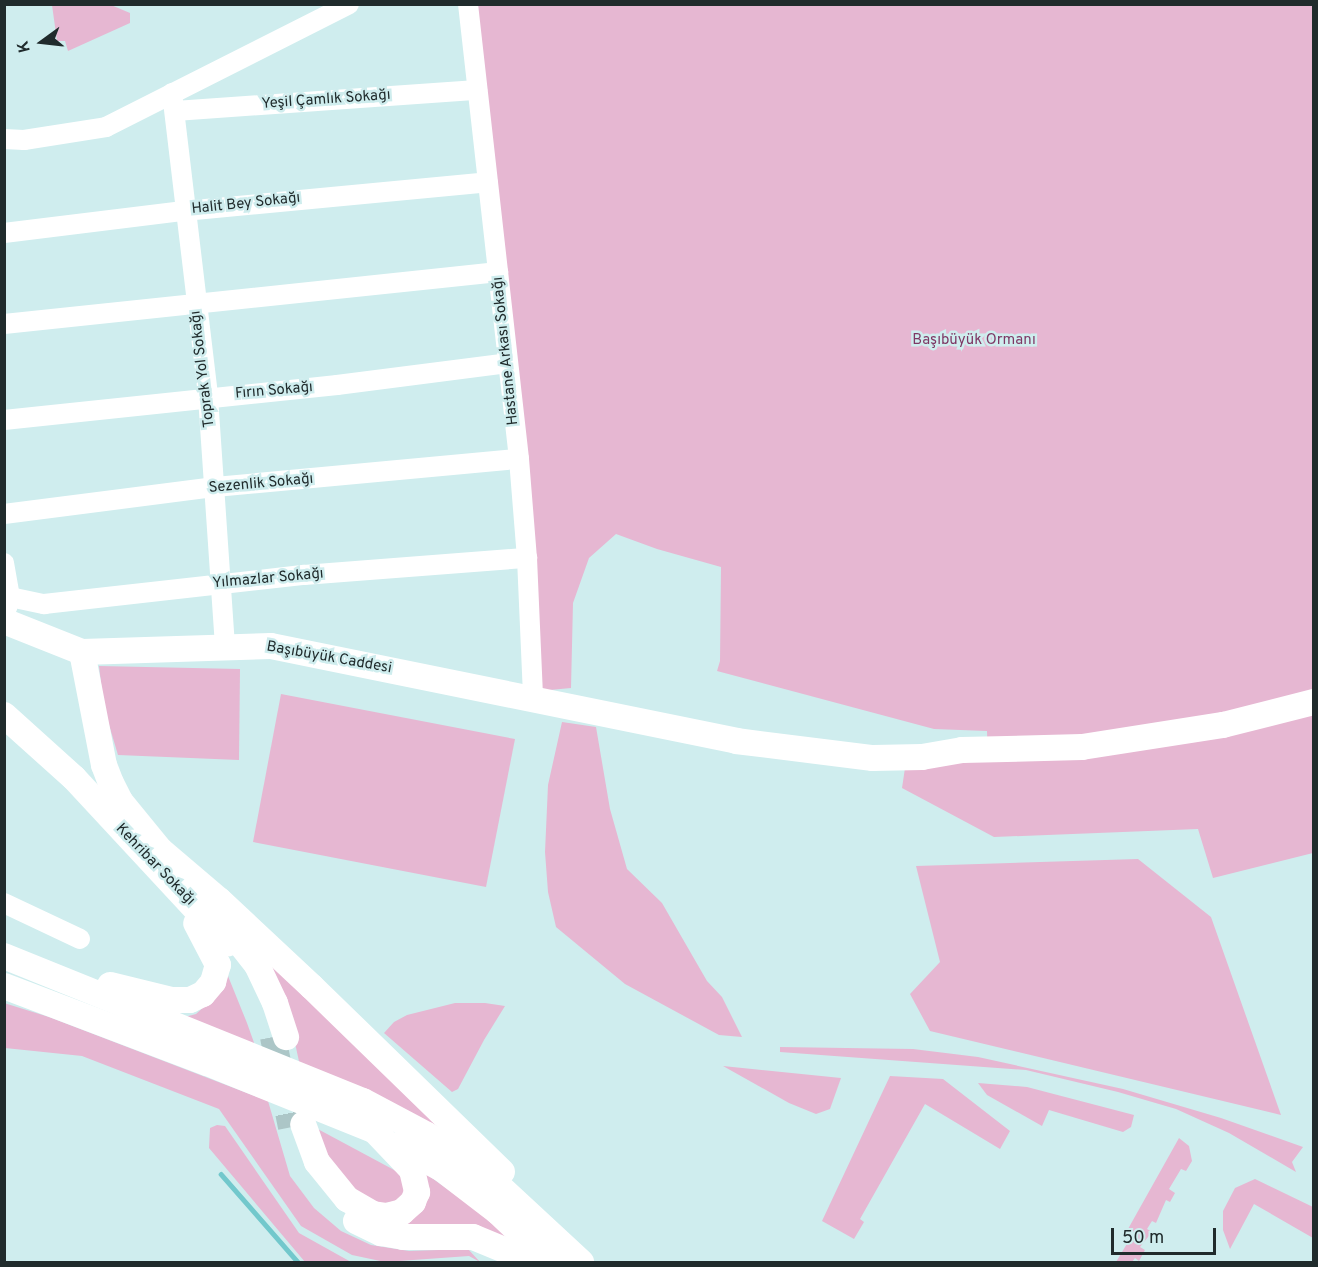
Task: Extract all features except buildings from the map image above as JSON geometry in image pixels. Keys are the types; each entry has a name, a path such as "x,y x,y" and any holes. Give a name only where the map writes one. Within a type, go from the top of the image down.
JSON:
{"main road":[{"name":"Başıbüyük Caddesi","path":"6,613 82,652 270,646 311,652 736,741 873,758 922,756 963,750 1082,747 1223,725 1314,702"},
{"path":"4,957 47,972 172,1000 190,1000 203,994 213,982 218,965 192,915 120,801 104,765 82,652"},
{"name":"Kehribar Sokağı","path":"4,715 156,856"},
{"path":"74,778 93,778 104,765"},
{"path":"156,856 236,936 257,964 276,1003 279,1037"},
{"path":"156,856 219,900 312,987 535,1205 586,1263"},
{"path":"47,972 210,1051 386,1126 427,1135 488,1176 581,1263"},
{"path":"4,986 210,1051"},
{"path":"386,1126 412,1170 417,1192 413,1202 402,1212 387,1216 373,1214 347,1199 317,1162 297,1126 296,1149 309,1175 333,1203 360,1224 381,1233 403,1237 473,1237 514,1254 526,1263"},
{"path":"386,1126 498,1212 551,1263"}],"street":[{"path":"4,139 24,140 106,127 173,102 349,4"},
{"name":"Hastane Arkası Sokağı","path":"468,4 519,459 541,700"},
{"name":"Yeşil Çamlık Sokağı","path":"173,102 477,90"},
{"name":"Toprak Yol Sokağı","path":"173,102 207,397 225,646"},
{"name":"Halit Bey Sokağı","path":"4,233 184,211 488,182"},
{"path":"4,324 498,272"},
{"name":"Fırın Sokağı","path":"4,420 337,385 508,363"},
{"name":"Sezenlik Sokağı","path":"4,514 215,487 519,459"},
{"name":"Yılmazlar Sokağı","path":"6,613 44,604 221,583 527,558"},
{"path":"4,563 6,613"},
{"path":"4,903 80,939"}],"green space":[{"path":"52,5 111,5 130,13 130,23 68,51 65,41 57,41"},
{"name":"Başıbüyük Ormanı","path":"473,5 1313,5 1313,853 1213,878 1198,829 994,837 902,788 905,768 988,760 987,731 934,729 717,671 720,661 721,567 657,549 616,534 589,558 573,603 571,688 539,691"},
{"path":"99,666 240,669 239,760 118,755 104,708"},
{"path":"281,694 515,739 486,887 253,842"},
{"path":"562,722 596,727 610,809 627,869 662,903 707,981 722,997 742,1037 719,1035 625,984 556,927 548,892 545,852 548,785"},
{"path":"1138,859 1211,917 1281,1115 930,1031 910,994 940,962 916,866"},
{"path":"262,956 473,1154 300,1066 295,1043"},
{"path":"228,976 257,1051 181,1018 196,1014 217,995"},
{"path":"4,1003 49,1017 268,1101 290,1176 314,1208 341,1231 371,1245 409,1251 468,1249 480,1262 469,1256 385,1262 352,1255 301,1226 219,1109 82,1056 5,1048"},
{"path":"455,1003 505,1006 458,1089 452,1092 384,1033 394,1022 407,1015"},
{"path":"780,1047 913,1049 978,1057 1123,1089 1221,1118 1303,1147 1292,1162 1296,1172 1229,1133 1176,1109 1118,1092 1026,1070 780,1052"},
{"path":"723,1066 841,1078 830,1109 816,1114 789,1103"},
{"path":"890,1076 943,1079 1010,1131 1000,1149 925,1104 860,1219 864,1222 854,1239 822,1221"},
{"path":"978,1083 1027,1087 1134,1115 1131,1127 1123,1132 1049,1110 1042,1126 987,1095"},
{"path":"217,1125 225,1126 299,1233 351,1262 305,1262 209,1148 210,1128"},
{"path":"314,1127 396,1171 405,1181 406,1189 402,1200 369,1206 328,1168"},
{"path":"1179,1138 1189,1146 1192,1161 1186,1171 1181,1169 1169,1189 1175,1193 1170,1202 1166,1200 1156,1223 1152,1221 1147,1229 1152,1232 1140,1247 1145,1250 1139,1261 1135,1258 1132,1262 1116,1262 1134,1232 1128,1229"},
{"path":"425,1173 489,1219 516,1245 397,1231"},
{"path":"1255,1179 1313,1207 1313,1238 1254,1204 1230,1249 1223,1230 1223,1211 1235,1188"}],"waterway":[{"path":"221,1174 298,1262"}],"tunnel":[{"path":"273,1037 291,1127"}]}
